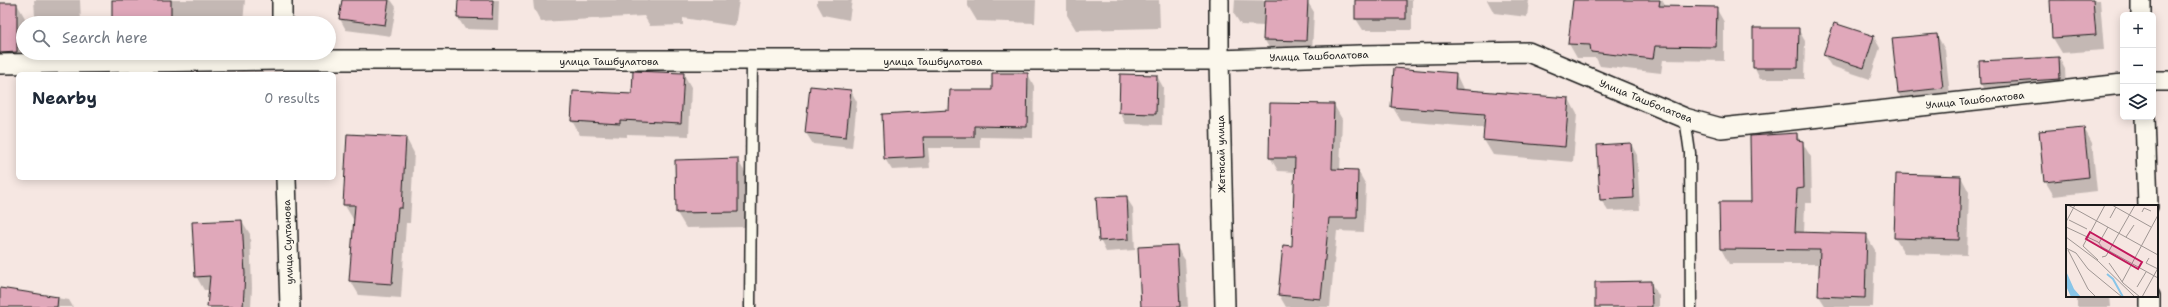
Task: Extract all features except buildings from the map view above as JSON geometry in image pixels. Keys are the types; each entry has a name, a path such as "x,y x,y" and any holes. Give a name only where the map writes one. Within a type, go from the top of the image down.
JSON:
{"street":[{"path":"282,0 282,16"},
{"name":"Жетысай улица","path":"1219,0 1225,307"},
{"path":"2141,0 2142,12"},
{"name":"Улица Ташболатова","path":"1219,60 1361,55 1528,52 1685,118 1721,128 2120,84"},
{"name":"улица Ташбулатова","path":"0,64 1219,60"},
{"path":"2156,81 2168,81"},
{"path":"2145,120 2148,205"},
{"name":"улица Султанова","path":"286,180 290,307"}],"lane":[{"path":"750,307 752,61"},
{"path":"1685,118 1690,153 1691,307"}]}
